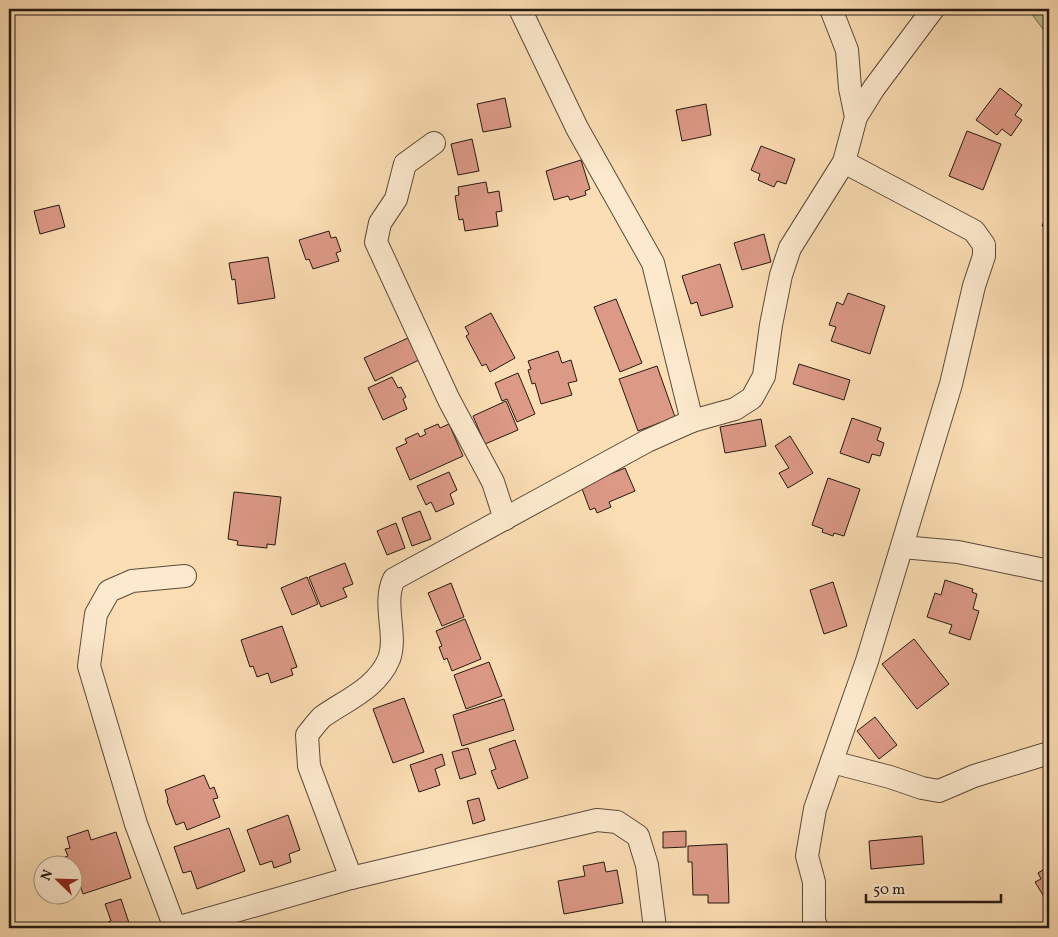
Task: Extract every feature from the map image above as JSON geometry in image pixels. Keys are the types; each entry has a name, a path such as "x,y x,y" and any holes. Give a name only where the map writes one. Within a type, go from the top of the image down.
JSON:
{"street":[{"path":"520,9 577,128 653,263 692,421"},
{"path":"831,9 848,50 850,88 856,117"},
{"path":"351,878 310,766 307,735 321,718 351,699 381,675 391,651 389,597 394,579 646,441 692,421 735,409 752,398 764,376 771,325 781,276 790,248 844,162 856,117 874,88 933,9"},
{"path":"434,142 405,164 396,199 380,223 376,242 449,400 493,482 504,519"},
{"path":"816,928 814,920 814,882 807,856 815,810 867,661 902,547 913,505 951,384 974,286 984,256 984,245 974,231 844,162"},
{"path":"902,547 958,552 1049,571"},
{"path":"186,576 132,581 109,591 96,614 89,666 136,824 175,928 351,878 597,820 617,822 638,836 647,865 654,928"},
{"path":"832,762 922,788 939,791 974,776 1049,752"}],"green space":[{"path":"1031,13 1049,13 1049,37"}],"building":[{"path":"9,30 12,30 13,54 9,54"},
{"path":"1000,88 1022,105 1015,115 1022,120 1011,136 1002,129 997,135 976,120"},
{"path":"505,98 511,127 483,132 477,104"},
{"path":"706,104 711,135 682,141 676,110"},
{"path":"967,131 1001,144 983,190 949,176"},
{"path":"472,139 479,171 458,175 451,144"},
{"path":"761,146 795,159 786,184 777,181 774,187 758,180 760,174 751,170"},
{"path":"581,160 590,189 585,191 586,195 570,200 568,196 554,200 546,171"},
{"path":"486,182 488,193 499,191 502,211 496,212 498,226 465,231 463,219 459,220 455,196 459,195 458,187"},
{"path":"59,205 65,227 40,234 34,211"},
{"path":"1049,209 1049,229 1042,226"},
{"path":"329,231 331,238 336,237 341,251 336,253 339,261 313,269 309,259 306,260 299,240"},
{"path":"764,234 771,262 742,270 734,243"},
{"path":"268,257 275,298 238,304 235,279 232,280 229,263"},
{"path":"720,264 733,307 701,316 697,302 691,304 682,276"},
{"path":"848,293 885,306 870,354 831,341 836,327 829,325 837,302 843,305"},
{"path":"616,299 642,363 620,372 594,307"},
{"path":"491,313 515,358 490,372 486,364 482,366 466,336 469,334 465,327"},
{"path":"408,338 419,360 375,381 364,358"},
{"path":"558,351 562,363 571,360 577,381 568,383 572,395 541,404 535,383 532,384 528,370 531,369 528,361"},
{"path":"799,364 850,380 844,400 793,384"},
{"path":"657,366 675,417 638,431 619,379"},
{"path":"518,373 535,414 517,422 507,399 502,401 495,383"},
{"path":"392,377 398,388 401,387 406,397 403,399 407,409 383,420 368,388"},
{"path":"506,401 518,430 485,444 473,416"},
{"path":"852,418 881,428 877,440 884,443 880,456 872,454 869,463 840,453"},
{"path":"761,419 766,446 725,453 720,427"},
{"path":"438,424 440,428 449,424 463,456 410,480 396,448 407,443 405,439 418,433 420,437 426,434 424,430"},
{"path":"790,436 813,473 788,488 779,473 789,468 775,446"},
{"path":"625,468 635,491 609,502 611,507 597,513 595,508 590,510 581,486"},
{"path":"449,472 457,490 450,494 454,504 436,512 431,502 426,505 417,486"},
{"path":"828,478 860,489 844,536 834,533 833,536 822,532 823,529 812,525"},
{"path":"234,492 281,497 275,545 267,544 267,548 237,545 238,541 228,539"},
{"path":"420,511 431,539 412,546 402,518"},
{"path":"396,523 405,548 387,555 377,531"},
{"path":"345,563 353,584 343,588 347,597 321,607 309,577"},
{"path":"307,577 318,604 292,615 281,588"},
{"path":"945,580 973,589 972,592 977,594 973,609 979,611 970,640 949,633 952,625 927,617 935,593 941,595"},
{"path":"833,582 847,626 824,634 810,590"},
{"path":"451,583 464,617 442,626 428,593"},
{"path":"465,619 481,659 452,671 447,658 444,660 439,647 442,646 436,631"},
{"path":"282,626 297,667 291,669 293,675 271,683 268,673 257,677 253,666 250,667 241,640"},
{"path":"914,639 949,684 917,709 882,664"},
{"path":"489,662 502,696 466,709 454,675"},
{"path":"404,698 424,752 393,763 373,709"},
{"path":"504,699 514,730 462,746 453,715"},
{"path":"875,717 897,745 879,759 857,731"},
{"path":"515,740 528,778 498,789 491,771 496,769 489,749"},
{"path":"468,748 476,774 460,779 452,752"},
{"path":"442,754 445,765 435,769 440,785 419,792 410,765"},
{"path":"204,775 210,789 214,787 218,798 213,799 220,817 187,830 184,822 176,825 165,790"},
{"path":"479,798 485,820 473,824 467,801"},
{"path":"288,815 300,850 289,854 291,862 274,868 272,861 260,865 247,830"},
{"path":"229,828 245,871 197,889 191,871 183,873 174,847"},
{"path":"88,830 91,840 116,832 131,878 83,894 82,854 67,854 65,849 70,848 67,837"},
{"path":"686,831 686,847 663,848 663,832"},
{"path":"922,836 924,864 871,869 869,841"},
{"path":"727,844 729,903 708,903 708,895 693,895 692,862 688,862 688,846"},
{"path":"604,862 606,872 617,870 623,903 564,914 558,881 585,876 583,866"},
{"path":"1049,866 1049,898 1046,900 1035,882 1041,879 1038,873"},
{"path":"121,899 129,923 110,928 108,922 111,921 105,904"},
{"path":"614,924 614,928 580,928"}]}
